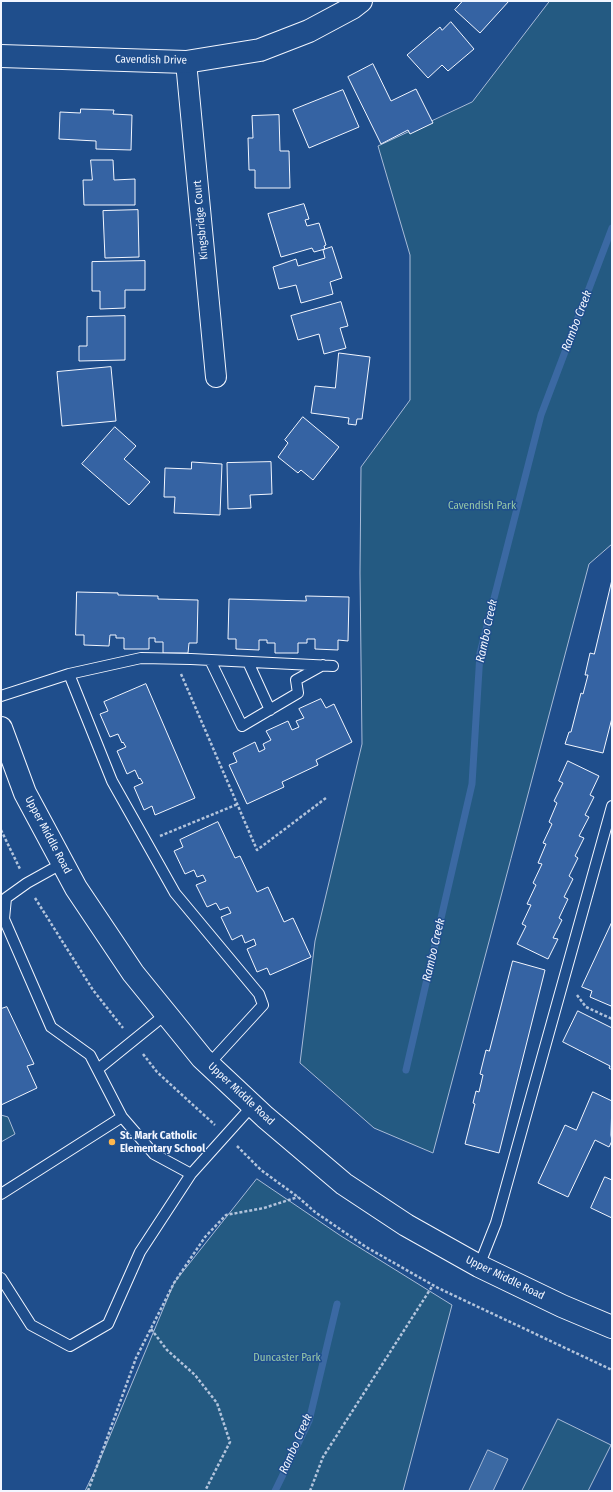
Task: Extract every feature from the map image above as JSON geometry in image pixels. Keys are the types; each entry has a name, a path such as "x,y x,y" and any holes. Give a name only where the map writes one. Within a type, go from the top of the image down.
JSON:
{"main road":[{"name":"Cavendish Drive","path":"1,56 186,62 260,50 309,31 352,8 361,1"},
{"name":"Upper Middle Road","path":"1,728 26,793 76,888 132,973 209,1064 253,1105 344,1184 406,1225 479,1266 562,1306 612,1327"}],"street":[{"name":"Kingsbridge Court","path":"186,62 216,377"}],"lane":[{"path":"1,696 69,674 141,658 210,660 328,666 296,680 298,694 242,726 210,660"},
{"path":"248,662 270,710"},
{"path":"69,674 112,781 175,892 259,994 263,1005 209,1064"},
{"path":"479,1266 496,1223 610,820 612,806"},
{"path":"63,863 27,883 6,898 4,919 51,1027 90,1056 122,1117 154,1154 191,1174"},
{"path":"98,1069 166,1014"},
{"path":"1,1278 31,1326 70,1346 108,1324 140,1252 191,1174 253,1105"},
{"path":"1,1194 122,1117"}],"path":[{"path":"174,659 257,850 326,798"},
{"path":"146,842 238,804"},
{"path":"562,986 576,993 586,1007 612,1019"},
{"path":"88,1491 136,1358 179,1276 205,1237 226,1215 264,1208 298,1197"},
{"path":"310,1491 324,1457 433,1285"},
{"path":"150,1329 167,1350 195,1374 217,1403 230,1442 206,1491"}],"green space":[{"name":"Cavendish Park","path":"550,1 612,1 612,544 589,564 433,1153 374,1128 300,1063 315,941 362,744 360,573 361,467 410,400 410,255 378,146 472,102"},
{"path":"1,1115 8,1117 15,1134 1,1142"},
{"name":"Duncaster Park","path":"257,1179 341,1236 452,1305 403,1491 85,1491 99,1462 174,1283"},
{"path":"558,1419 611,1445 588,1491 522,1491"}],"shaded area":[{"path":"488,1450 508,1459 493,1491 469,1491"}],"building":[{"path":"463,1 509,1 480,33 455,10"},
{"path":"451,22 474,49 448,71 442,65 428,78 407,55 440,27 442,30"},
{"path":"373,64 391,101 416,89 433,123 410,134 408,130 381,144 348,77"},
{"path":"343,90 359,127 309,148 293,110"},
{"path":"81,109 114,110 113,114 132,115 131,150 96,149 96,141 59,139 60,112 80,113"},
{"path":"279,115 280,151 289,151 290,188 255,188 255,170 249,170 248,138 253,138 252,116"},
{"path":"91,160 113,160 114,180 135,179 135,205 84,205 83,180 92,180"},
{"path":"304,204 309,219 305,220 307,226 319,223 326,245 324,246 325,249 314,252 312,248 281,257 268,214"},
{"path":"138,210 139,257 105,258 103,211"},
{"path":"332,247 342,278 330,282 333,294 301,303 296,285 279,289 273,267 296,259 298,266 325,258 323,250"},
{"path":"145,261 145,290 125,290 125,308 100,309 100,291 92,291 92,262"},
{"path":"341,302 348,326 340,328 346,348 324,354 319,334 298,340 291,316"},
{"path":"125,316 125,360 79,361 79,346 87,346 87,317"},
{"path":"339,353 370,357 362,419 357,419 356,425 348,424 349,418 311,413 315,386 335,388"},
{"path":"111,367 116,421 62,426 57,372"},
{"path":"303,417 339,447 313,480 301,470 298,473 278,457 288,443 285,440"},
{"path":"115,427 136,446 124,459 150,482 129,505 82,464"},
{"path":"192,462 222,464 220,515 174,513 175,497 164,497 165,468 191,469"},
{"path":"271,462 272,494 250,495 251,508 228,509 227,463"},
{"path":"612,580 612,718 603,753 565,744 569,732 571,732 581,693 583,694 588,675 585,675 590,653 594,654"},
{"path":"77,592 118,593 118,595 158,596 158,599 198,600 197,643 189,643 188,653 163,653 163,642 155,642 155,638 149,638 149,649 124,649 124,638 116,638 116,635 110,635 109,646 84,645 84,635 76,635"},
{"path":"306,596 349,597 348,641 338,640 338,650 315,649 315,639 307,639 307,643 298,643 298,653 275,653 275,643 267,643 267,640 259,640 259,650 236,649 236,639 228,639 229,599 306,601"},
{"path":"146,684 195,798 155,815 152,806 144,810 134,787 143,783 140,778 139,779 135,770 127,774 117,751 126,747 123,742 122,743 118,734 110,737 100,714 108,711 104,702"},
{"path":"321,699 326,708 334,704 352,742 316,760 318,765 282,782 284,787 247,804 229,765 237,762 233,753 255,742 259,752 265,749 263,744 271,740 266,731 288,721 292,730 299,727 296,721 304,718 299,709"},
{"path":"568,761 599,776 590,795 594,797 585,815 589,817 579,836 584,838 575,856 578,858 569,876 573,879 564,897 568,899 559,918 562,920 553,938 558,939 548,959 517,944 526,926 522,924 531,905 527,904 536,885 533,883 542,864 538,863 546,844 543,843 552,824 549,822 557,803 554,801 563,783 559,781"},
{"path":"218,822 235,858 240,856 257,892 268,887 284,922 293,918 311,957 270,975 267,968 257,972 247,949 256,945 254,939 245,943 242,935 232,940 221,917 231,913 228,907 220,910 216,903 207,907 196,885 206,881 203,875 197,877 194,870 185,874 174,851 183,847 180,840"},
{"path":"612,922 611,1006 590,997 592,991 582,987"},
{"path":"513,961 545,970 499,1153 465,1144 475,1104 473,1103 476,1091 479,1092 483,1075 480,1074 486,1050 489,1051"},
{"path":"7,1007 34,1064 27,1066 37,1088 1,1105 1,1009"},
{"path":"578,1011 612,1028 612,1070 609,1068 610,1066 563,1042"},
{"path":"593,1092 612,1101 612,1141 609,1147 595,1140 568,1197 538,1183 565,1125 576,1130"},
{"path":"605,1177 612,1180 612,1218 591,1208"}],"waterway":[{"name":"Rambo Creek","path":"406,1070 472,784 480,653 541,415 612,228"},
{"name":"Rambo Creek","path":"275,1491 309,1421 337,1304"}],"place":[{"name":"St. Mark Catholic Elementary School","path":"112,1142"}]}
